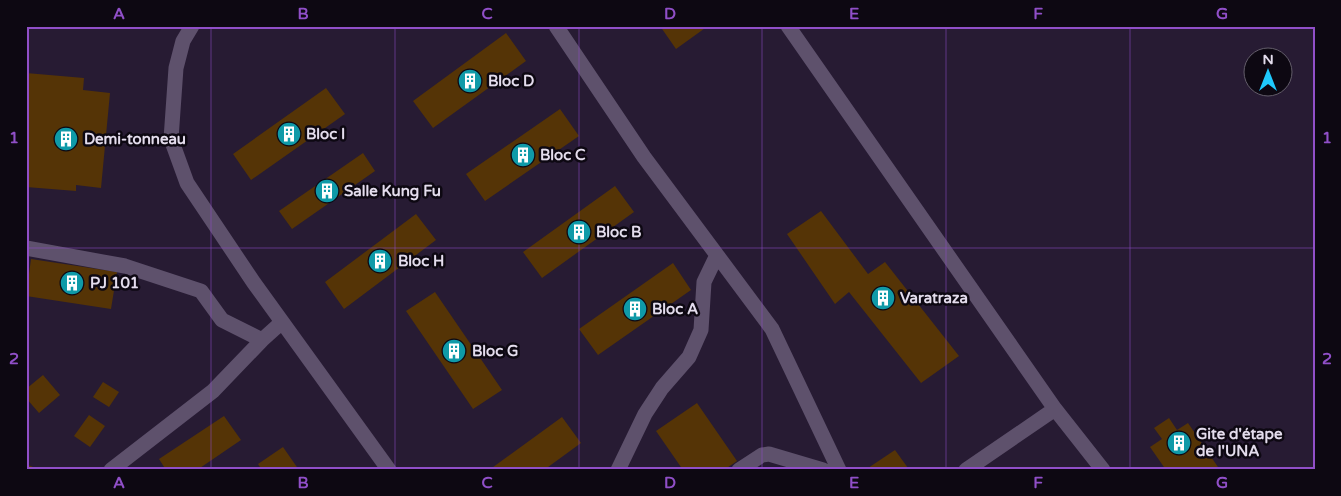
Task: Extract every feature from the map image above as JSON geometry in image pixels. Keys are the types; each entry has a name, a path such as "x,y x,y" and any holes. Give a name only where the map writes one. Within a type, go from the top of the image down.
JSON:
{"street":[{"path":"192,26 183,40 176,68 171,139 187,183 254,283 389,470"},
{"path":"556,26 644,157 772,329 839,470"},
{"path":"788,26 1055,409 1103,470"},
{"path":"26,248 125,266 201,291 222,320 262,340"},
{"path":"618,470 645,414 662,388 689,357 694,348 702,330 704,282 717,255"},
{"path":"111,470 213,391 282,322"},
{"path":"966,470 1055,409"},
{"path":"738,470 762,455 769,454 823,470"}],"building":[{"path":"660,26 708,26 676,49"},
{"name":"Bloc D","path":"506,33 526,61 433,128 413,101"},
{"name":"Demi-tonneau","path":"26,73 84,78 83,90 110,93 101,188 76,185 76,191 26,187"},
{"name":"Bloc I","path":"326,88 345,114 251,180 233,154"},
{"name":"Bloc C","path":"560,109 579,136 485,201 466,174"},
{"name":"Salle Kung Fu","path":"363,153 375,171 292,229 279,211"},
{"name":"Bloc B","path":"615,186 634,212 542,278 523,252"},
{"name":"Varatraza","path":"821,211 868,274 885,262 959,356 921,383 849,292 835,304 787,234"},
{"name":"Bloc H","path":"416,214 436,240 344,309 325,282"},
{"name":"PJ 101","path":"31,259 117,272 111,309 26,296"},
{"name":"Bloc A","path":"673,263 691,290 598,355 579,329"},
{"name":"Bloc G","path":"435,292 502,390 473,409 406,311"},
{"path":"43,375 60,395 39,413 26,398 26,389"},
{"path":"103,382 119,392 109,407 93,397"},
{"path":"697,403 737,461 724,470 683,470 656,431"},
{"path":"89,415 105,426 90,447 74,436"},
{"path":"224,416 241,440 197,470 166,470 159,459"},
{"path":"562,417 581,443 544,470 489,470"},
{"name":"Gite d'étape de l'UNA","path":"1169,418 1177,430 1188,423 1220,470 1166,470 1150,447 1162,439 1154,428"},
{"path":"283,447 299,470 262,470 258,464"},
{"path":"895,450 908,468 905,470 865,470"},
{"path":"26,464 40,470 26,470"}],"place":[{"name":"Bloc D","path":"470,81"},
{"name":"Bloc I","path":"289,134"},
{"name":"Demi-tonneau","path":"66,139"},
{"name":"Bloc C","path":"523,155"},
{"name":"Salle Kung Fu","path":"327,191"},
{"name":"Bloc B","path":"579,232"},
{"name":"Bloc H","path":"380,261"},
{"name":"PJ 101","path":"72,283"},
{"name":"Varatraza","path":"883,298"},
{"name":"Bloc A","path":"635,309"},
{"name":"Bloc G","path":"454,351"},
{"name":"Gite d'étape de l'UNA","path":"1179,443"}]}
